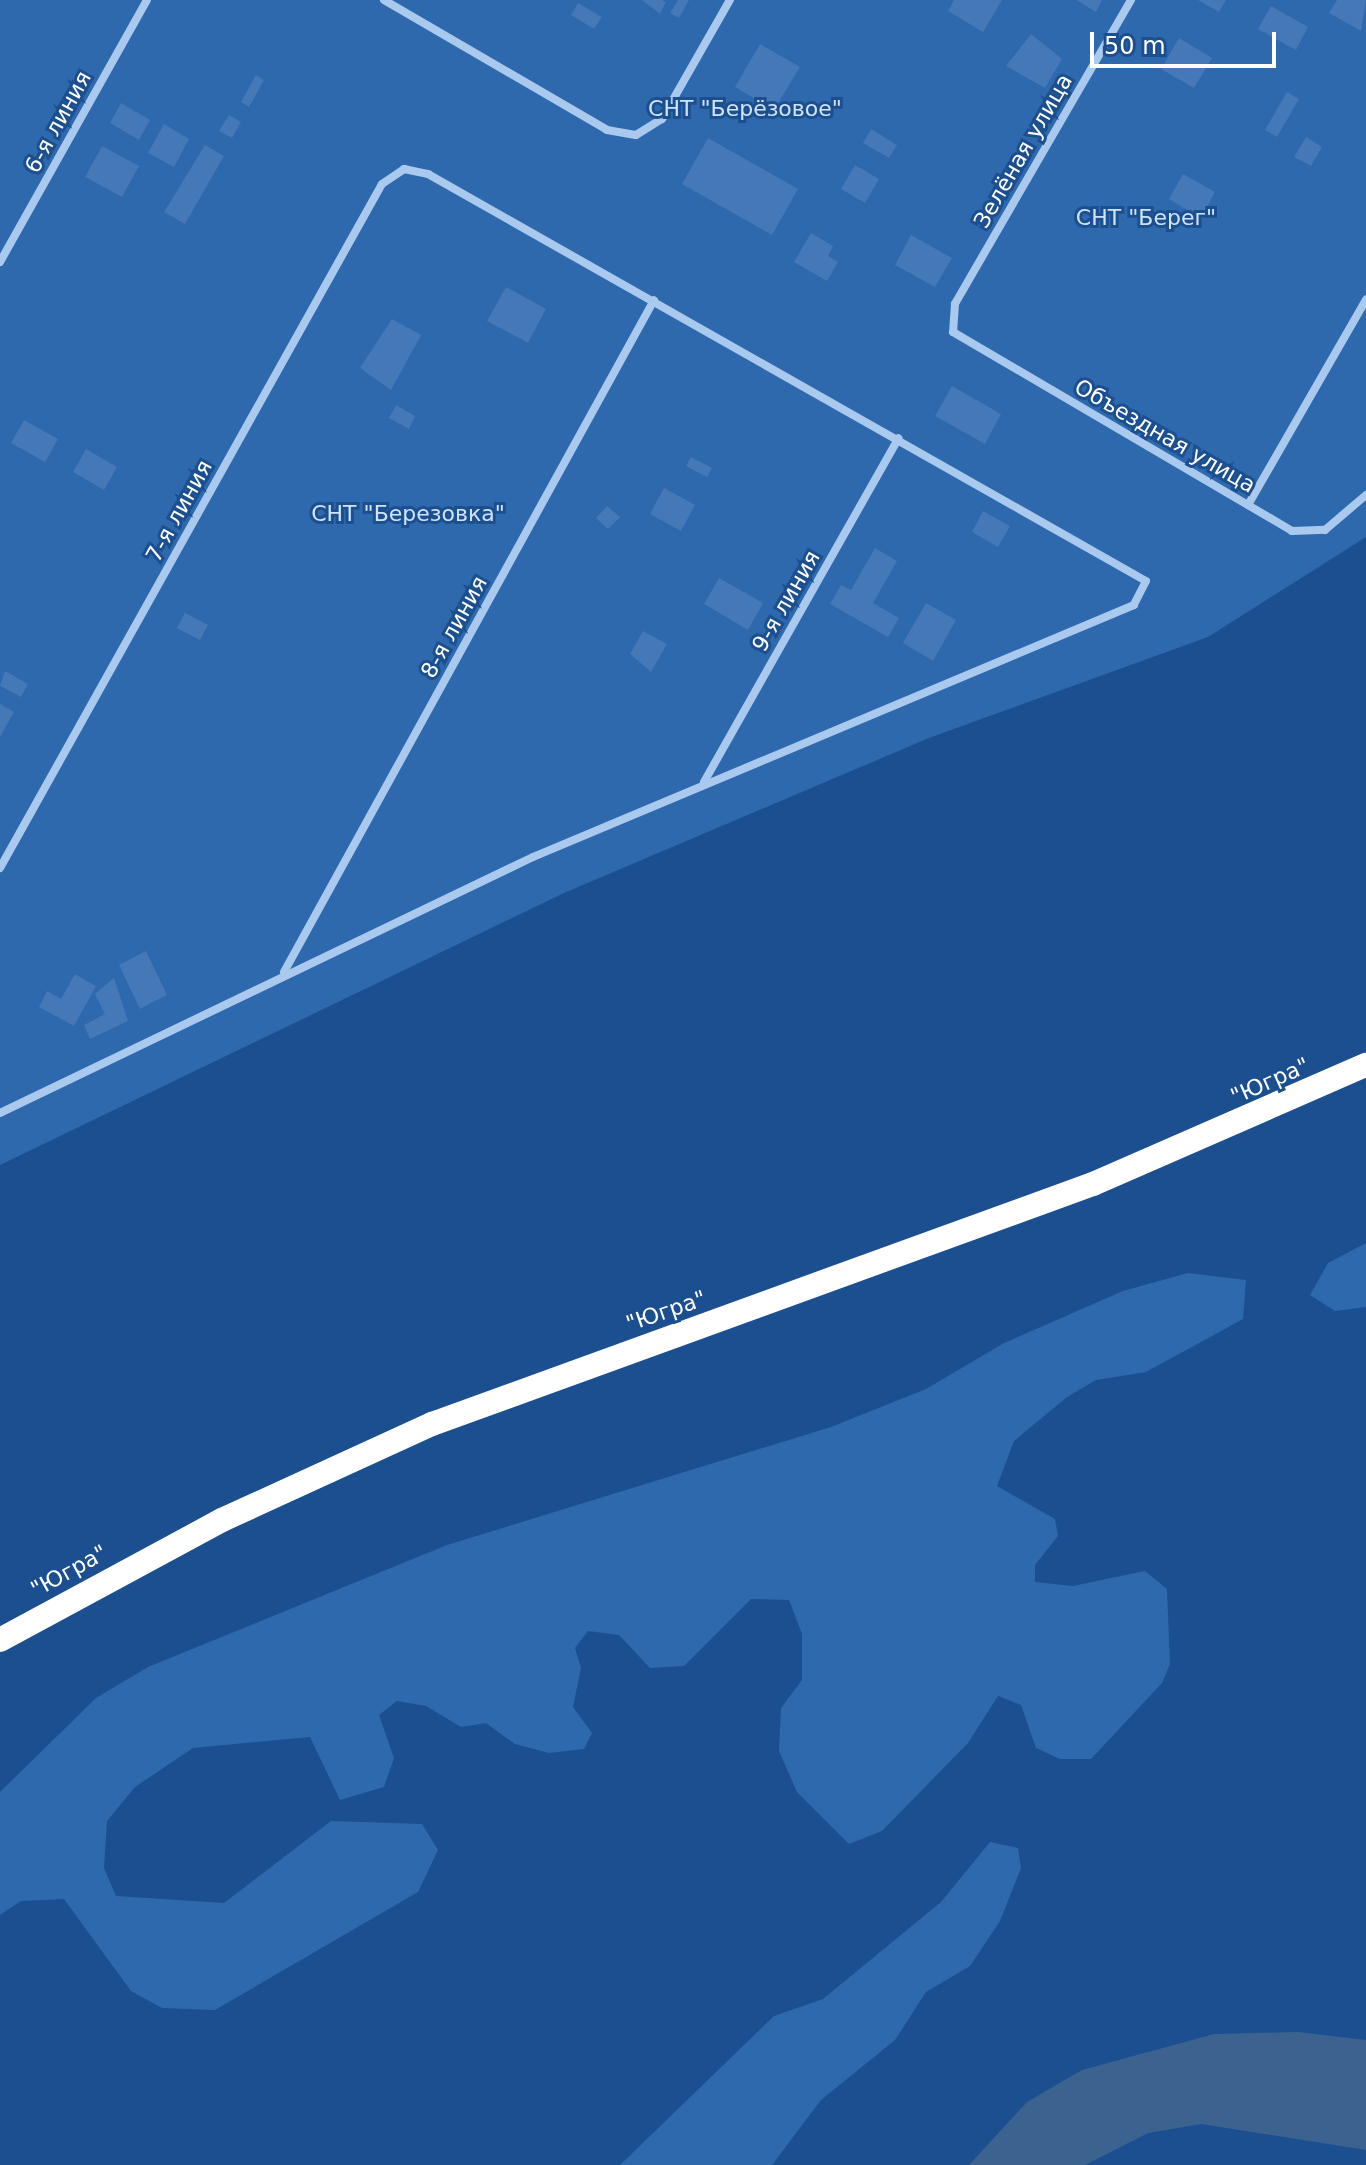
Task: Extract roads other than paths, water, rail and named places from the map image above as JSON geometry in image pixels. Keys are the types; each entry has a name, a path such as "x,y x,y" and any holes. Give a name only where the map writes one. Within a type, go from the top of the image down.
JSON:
{"highway":[{"name":"\"Югра\"","path":"0,1640 222,1520 432,1424 1093,1184 1366,1065"}],"street":[{"name":"6-я линия","path":"0,262 147,0"},
{"path":"384,0 607,130 636,135 662,119 730,0"},
{"name":"Зелёная улица","path":"950,322 1131,0"},
{"name":"7-я линия","path":"0,868 391,174 423,171 654,300"},
{"path":"0,1113 284,972 704,782 1143,599 1143,574 654,300"},
{"name":"8-я линия","path":"284,972 654,300"},
{"path":"1248,505 1366,300"},
{"name":"Объездная улица","path":"950,322 960,339 1304,535 1325,530 1366,495"},
{"name":"9-я линия","path":"704,782 899,438"}],"park label":[{"name":"СНТ \"Берёзовое\"","path":"745,109"},
{"name":"СНТ \"Берег\"","path":"1146,218"},
{"name":"СНТ \"Березовка\"","path":"408,514"}]}
